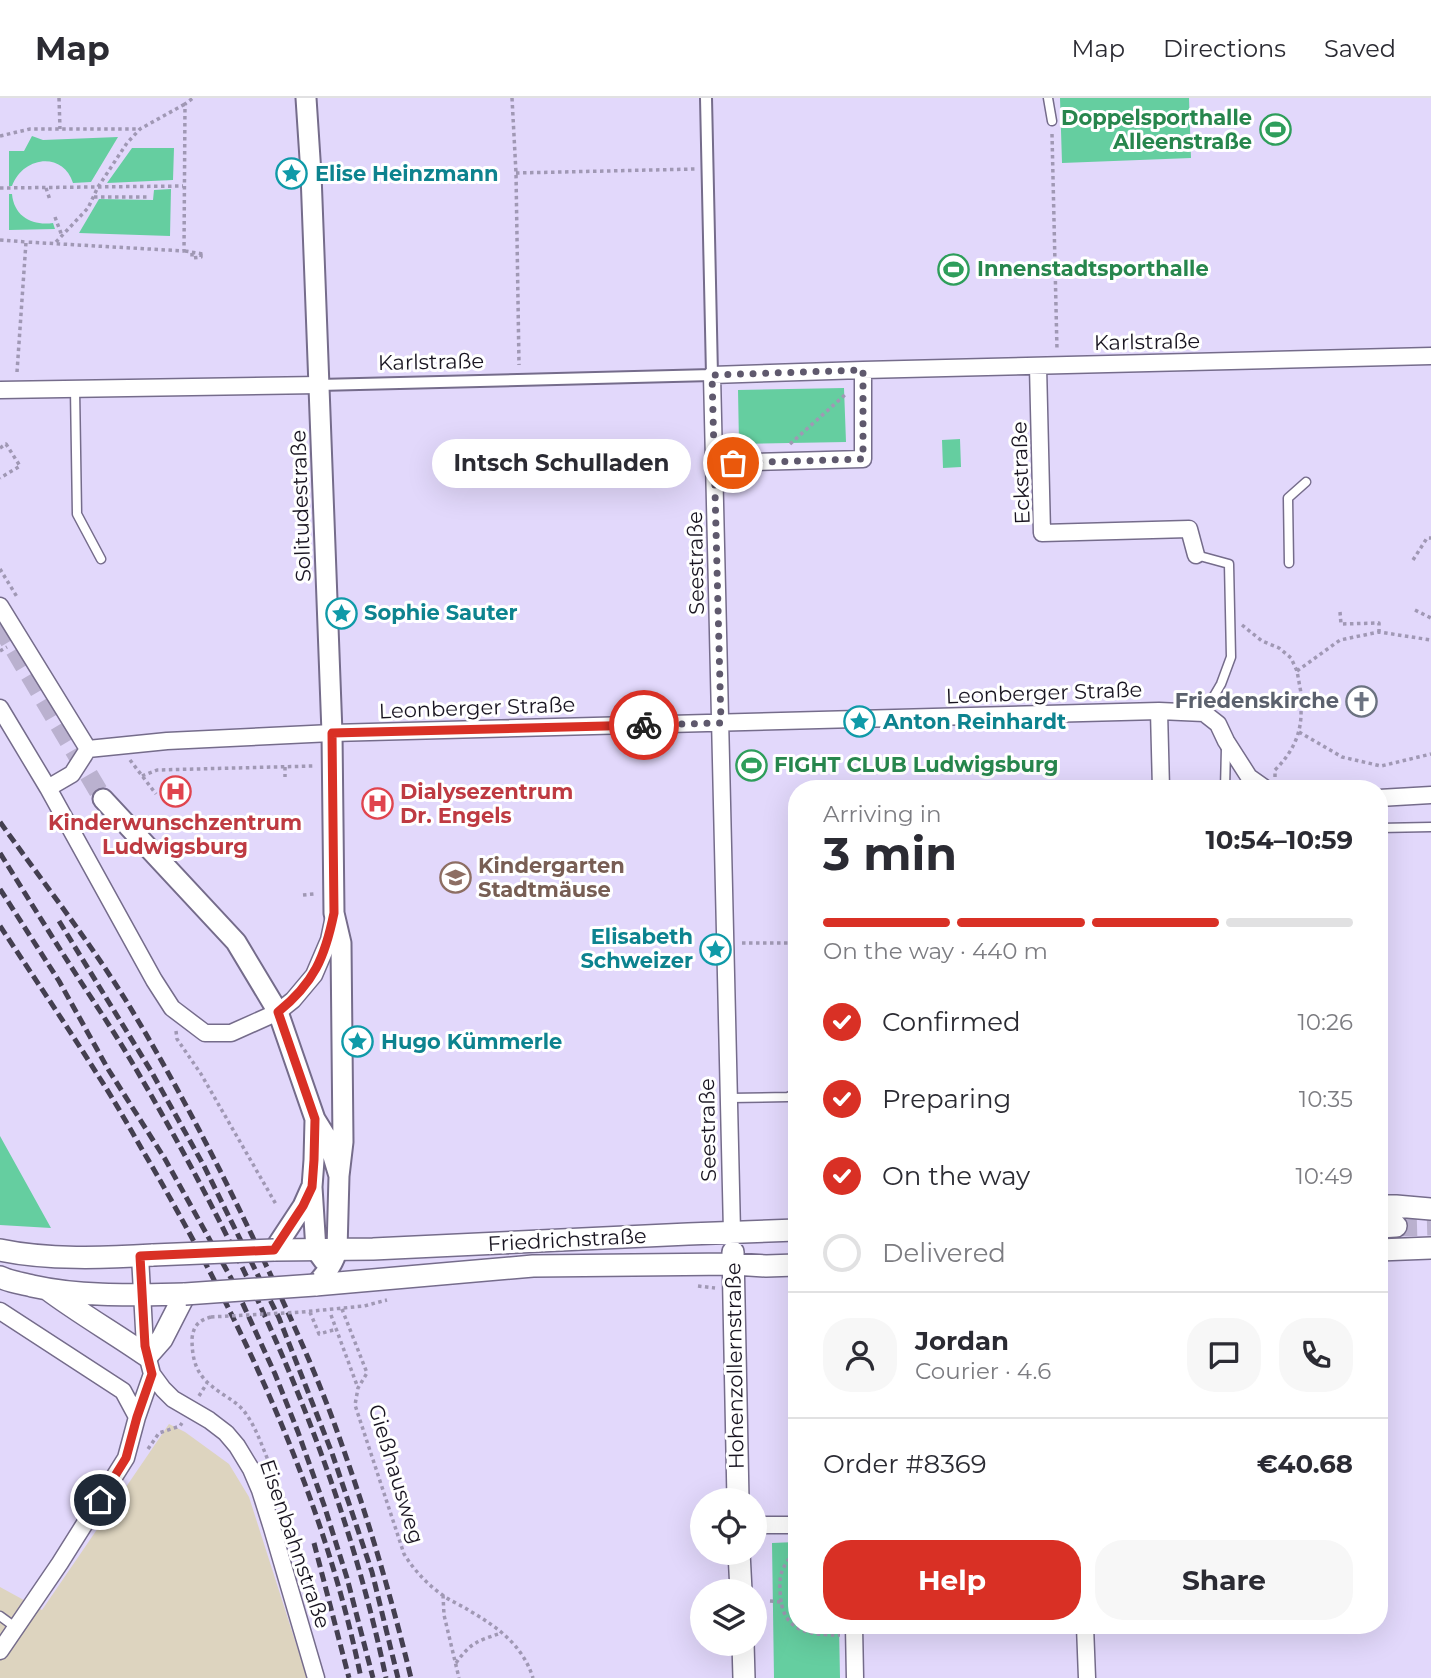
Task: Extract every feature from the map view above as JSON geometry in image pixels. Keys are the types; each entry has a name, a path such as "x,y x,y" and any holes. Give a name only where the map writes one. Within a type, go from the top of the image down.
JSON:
{"main road":[{"path":"1388,1206 1431,1209"},
{"name":"Friedrichstraße","path":"0,1250 50,1257 274,1250 328,1255 432,1247 788,1230"},
{"name":"Hohenzollernstraße","path":"732,1232 738,1488"},
{"path":"1388,1250 1431,1248"},
{"name":"Friedrichstraße","path":"0,1277 47,1289 142,1295 315,1285 533,1266 788,1265"},
{"path":"47,1289 117,1335 149,1365 185,1294"},
{"path":"743,1656 744,1678"}],"street":[{"name":"Solitudestraße","path":"278,1012 293,1000 314,975 329,940 334,913 332,733 312,188 306,98"},
{"name":"Seestraße","path":"706,98 732,1232"},
{"name":"Karlstraße","path":"8,390 519,381 1431,356"},
{"name":"Eckstraße","path":"1038,366 1042,533 1189,529 1196,555"},
{"path":"714,463 863,459 863,370"},
{"path":"0,607 88,749 72,774 48,788"},
{"path":"0,708 172,1009 205,1032 230,1033 278,1012"},
{"path":"1159,711 1161,780"},
{"name":"Leonberger Straße","path":"88,749 167,741 332,733 1159,711 1204,713"},
{"path":"1204,713 1218,724 1250,777 1259,780"},
{"path":"1388,797 1431,795"},
{"path":"103,799 236,942 278,1012 315,1119 328,1140 339,1176 324,1276 315,1285"},
{"name":"Solitudestraße","path":"334,913 341,943 343,1142 339,1176"},
{"path":"315,1119 312,1187 328,1255 355,1281"},
{"path":"274,1250 303,1206 312,1187"},
{"path":"0,1651 60,1563 126,1458 149,1365 142,1295 147,1255"},
{"path":"0,1311 123,1391 137,1417"},
{"name":"Eisenbahnstraße","path":"149,1365 163,1389 173,1399 226,1433 251,1469 272,1528 316,1678"},
{"path":"767,1525 788,1525"},
{"path":"854,1634 855,1678"},
{"path":"1085,1634 1087,1678"}],"lane":[{"path":"1048,98 1052,121"},
{"path":"75,389 77,514 101,559"},
{"path":"1289,563 1288,498 1306,482"},
{"path":"1196,555 1229,564 1231,657 1221,684 1204,713"},
{"path":"1225,780 1226,741"},
{"path":"1388,828 1431,827"},
{"path":"729,1098 788,1097"},
{"path":"0,1616 15,1627"}],"path":[{"path":"59,98 60,129"},
{"path":"55,243 88,208 98,187 139,129 193,98"},
{"path":"512,98 516,173 519,381"},
{"path":"184,251 186,104"},
{"path":"1052,121 1058,365"},
{"path":"0,136 30,129 139,129"},
{"path":"516,173 708,169"},
{"path":"184,180 193,180"},
{"path":"0,188 184,186"},
{"path":"46,188 50,200"},
{"path":"94,197 150,197"},
{"path":"55,216 62,236"},
{"path":"0,240 184,251 192,253 192,258 201,257 202,253"},
{"path":"8,390 26,242"},
{"path":"771,462 848,391 863,370"},
{"path":"0,449 6,444 20,466 0,478"},
{"path":"1413,560 1427,538 1431,538"},
{"path":"1415,610 1431,618"},
{"path":"1340,612 1341,624 1379,623 1379,632"},
{"path":"1230,615 1262,641 1279,648 1291,658 1297,671 1301,693"},
{"path":"1297,671 1340,640 1379,632 1431,640"},
{"path":"1271,780 1275,770 1295,745 1301,709"},
{"path":"1299,732 1342,757 1381,766 1431,754"},
{"path":"117,745 156,794"},
{"path":"142,776 157,770 313,766"},
{"path":"285,767 285,777"},
{"path":"303,895 315,894"},
{"path":"726,944 788,943"},
{"path":"172,1009 177,1039 201,1074 278,1206"},
{"path":"687,1284 734,1290"},
{"path":"126,1458 142,1458 159,1433 180,1426 207,1383 195,1367 192,1336 195,1325 202,1319 342,1309 388,1300"},
{"path":"342,1309 367,1373 358,1388"},
{"path":"310,1312 319,1334 337,1329"},
{"path":"331,1315 358,1388"},
{"name":"Gießhausweg","path":"358,1388 355,1405 404,1554 416,1573 443,1595 473,1612 517,1646 529,1665 533,1678"},
{"path":"788,1561 779,1579 781,1602 788,1620"},
{"path":"443,1595 444,1615 459,1678"},
{"path":"771,1601 781,1602"},
{"path":"456,1663 466,1649 477,1641 501,1633"}],"shaded area":[{"path":"169,1424 185,1432 229,1464 249,1497 307,1678 0,1678 0,1587 42,1610"}],"green space":[{"path":"1060,98 1189,98 1191,158 1062,163"},
{"path":"32,136 43,140 118,137 91,182 73,183 61,166 43,161 25,168 12,186 9,186 9,151 24,151"},
{"path":"132,148 174,148 173,180 107,183"},
{"path":"171,189 170,236 79,233 99,199 153,200 154,190"},
{"path":"9,194 12,194 16,209 26,218 38,223 53,223 55,229 9,230"},
{"path":"844,388 846,442 739,444 738,390"},
{"path":"960,439 961,467 943,468 942,440"},
{"path":"0,1136 51,1228 0,1225"},
{"path":"788,1542 788,1634 839,1634 840,1678 774,1678 772,1543"}],"tunnel":[{"path":"0,625 103,799"},
{"path":"1396,1226 1431,1225"}],"railway":[{"path":"0,822 125,999 194,1121 257,1246 325,1398 366,1516 411,1678"},
{"path":"0,853 130,1059 212,1206 249,1281 284,1358 343,1516 386,1678"},
{"path":"0,889 59,981 108,1069 165,1159 231,1278 275,1374 324,1505 347,1578 373,1678"},
{"path":"59,921 151,1071 204,1166 279,1318 332,1453 372,1572 398,1678"},
{"path":"0,926 120,1111 187,1228 249,1352 278,1415 326,1544 361,1678"},
{"path":"314,1543 349,1678"}],"way so far":[{"path":"644,725 721,723 712,375 863,370 863,459 733,463"}],"place":[{"name":"Doppelsporthalle Alleenstraße","path":"1275,130"},
{"name":"Elise Heinzmann","path":"292,174"},
{"name":"Innenstadtsporthalle","path":"954,269"},
{"name":"Intsch Schulladen","path":"733,463"},
{"name":"Sophie Sauter","path":"341,613"},
{"name":"Friedenskirche","path":"1362,701"},
{"name":"Anton Reinhardt","path":"860,722"},
{"name":"FIGHT CLUB Ludwigsburg","path":"751,765"},
{"name":"Kinderwunschzentrum Ludwigsburg","path":"175,791"},
{"name":"Dialysezentrum Dr. Engels","path":"377,804"},
{"name":"Kindergarten Stadtmäuse","path":"455,878"},
{"name":"Elisabeth Schweizer","path":"716,949"},
{"name":"Hugo Kümmerle","path":"358,1042"}],"route":[{"path":"100,1500 126,1458 152,1374 145,1346 140,1256 274,1250 303,1206 312,1187 315,1119 278,1012 293,1000 314,975 329,940 334,913 332,733 644,725"}]}
